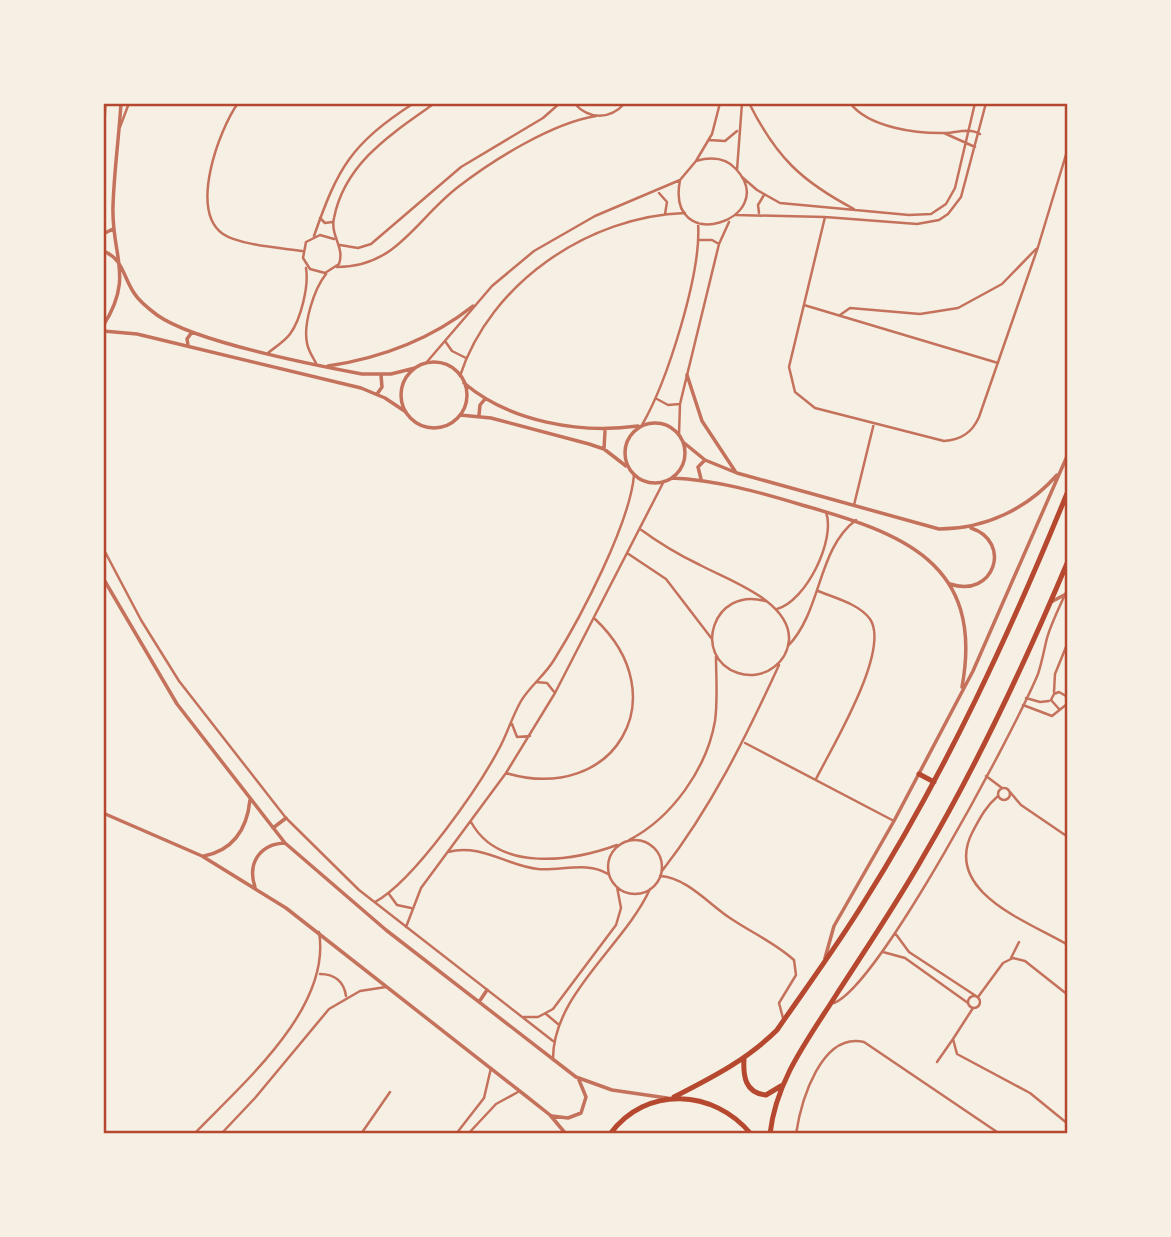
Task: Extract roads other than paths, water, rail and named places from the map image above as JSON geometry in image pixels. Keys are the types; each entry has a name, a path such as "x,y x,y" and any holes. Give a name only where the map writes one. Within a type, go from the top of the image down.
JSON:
{"main road":[{"path":"610,1134 632,1112 672,1098 744,1059 761,1046 784,1020 864,903 934,782 992,670 1068,491"},
{"path":"770,1134 782,1085 798,1054 922,859 968,778 1068,561"},
{"path":"919,774 934,782"},
{"path":"744,1059 745,1081 753,1091 772,1094 782,1085"},
{"path":"672,1098 704,1101 718,1106 731,1114 751,1134"}],"street":[{"path":"103,141 105,103"},
{"path":"121,103 113,229 122,266 134,293 144,304 158,316 192,332 268,353 362,374 381,375 426,363 473,306 513,266 566,230 680,180 709,140 720,103"},
{"path":"119,130 129,103"},
{"path":"238,103 225,125 212,163 208,200 211,219 219,230 230,238 302,251"},
{"path":"268,353 287,338 294,327 307,281 302,251 313,236 331,187 350,155 374,131 414,103"},
{"path":"334,239 333,221 342,194 362,161 387,137 435,103"},
{"path":"338,244 351,248 371,244 461,167 548,115 560,103"},
{"path":"574,103 582,111 596,116"},
{"path":"316,363 307,344 307,331 318,286 328,272 337,267 357,266 378,260 456,189 483,170 560,128 611,114 625,103"},
{"path":"737,170 742,103"},
{"path":"749,103 768,138 790,166 818,189 857,210"},
{"path":"850,103 870,121 944,133 969,131 980,134"},
{"path":"696,161 721,160 737,170 764,195 788,205 922,215 939,210 955,188 975,103"},
{"path":"736,215 759,213 918,225 939,220 948,214 961,197 980,134 986,103"},
{"path":"709,140 725,141 738,131"},
{"path":"944,133 965,145 976,147"},
{"path":"825,217 789,367 795,392 815,408 944,441 962,438 975,426 1038,247 1068,148"},
{"path":"680,180 680,203 685,213 698,223 715,226 736,215 745,192 741,176"},
{"path":"657,192 667,202 665,214"},
{"path":"759,213 759,202 764,195"},
{"path":"460,376 477,336 502,302 551,259 615,226 665,214 685,213"},
{"path":"320,218 326,223 333,221"},
{"path":"679,435 680,404 719,244 730,220"},
{"path":"629,468 625,448 630,435 641,426 657,400 699,240 698,223"},
{"path":"103,234 113,229"},
{"path":"313,236 323,234 338,244 341,257 337,267"},
{"path":"699,240 708,239 719,244"},
{"path":"840,315 850,308 920,314 958,308 1002,284 1038,247"},
{"path":"103,251 122,266"},
{"path":"305,264 315,272 328,272"},
{"path":"103,326 117,297 122,266"},
{"path":"804,305 998,363"},
{"path":"327,366 397,349 446,326 473,306"},
{"path":"103,331 137,334 188,345 377,394 417,423 432,428 452,423 460,415 466,400 464,383"},
{"path":"188,345 187,339 192,332"},
{"path":"445,341 452,351 466,358"},
{"path":"426,363 445,364 485,399 523,415 605,430 658,422 679,435 683,442 705,460 737,472 929,527 970,527 979,530 992,544 995,562 986,579 969,587 950,584"},
{"path":"405,412 401,388 415,368"},
{"path":"377,394 382,387 381,375"},
{"path":"687,375 702,421 737,472"},
{"path":"480,416 479,408 485,399"},
{"path":"657,400 668,405 680,404"},
{"path":"460,415 480,416 604,449 645,481 672,478 701,480 856,520 908,543 950,584 965,638 961,692"},
{"path":"853,506 874,423"},
{"path":"604,449 605,430"},
{"path":"672,478 684,458 683,442"},
{"path":"825,960 834,926 894,821 961,692 1025,558 1068,454"},
{"path":"701,480 698,467 705,460"},
{"path":"970,527 1019,507 1061,471"},
{"path":"374,902 389,894 480,780 534,682 553,663 590,592 631,500 634,475"},
{"path":"406,927 411,908 421,888 530,737 595,619 664,481"},
{"path":"777,609 796,600 805,589 828,533 826,512"},
{"path":"552,1060 553,1041 566,1008 639,912 662,871 693,828 744,742 788,646 803,627 839,538 856,520"},
{"path":"639,528 678,554 777,609 788,630 788,646"},
{"path":"103,548 141,620 178,681 286,818 374,902 553,1041"},
{"path":"627,553 666,579 712,639"},
{"path":"103,578 158,675 198,733 285,843 386,930 576,1077 612,1090 672,1098"},
{"path":"816,779 856,698 874,650 876,636 872,623 864,612 818,591"},
{"path":"1051,602 1067,592"},
{"path":"831,1004 849,993 883,952 986,776 1037,674 1048,634 1067,592"},
{"path":"471,822 476,831 494,844 536,859 574,858 620,844 645,832 667,812 702,760 715,722 715,653 712,639 715,622 732,603 748,598 765,601"},
{"path":"506,773 536,779 566,777 595,766 618,745 632,715 633,682 615,641 595,619"},
{"path":"1051,700 1056,668 1068,642"},
{"path":"715,653 731,670 746,675 761,674 781,660"},
{"path":"534,682 547,684 555,693"},
{"path":"1022,705 1048,716 1055,715 1067,704 1067,696 1059,692 1054,685"},
{"path":"1052,695 1059,692"},
{"path":"1026,698 1043,703 1051,700"},
{"path":"1051,700 1059,709"},
{"path":"512,721 514,734 520,738 530,737"},
{"path":"744,742 894,821"},
{"path":"986,776 1068,837"},
{"path":"1002,788 986,807 967,843 965,854 968,875 985,895 1068,944"},
{"path":"1005,800 1010,792"},
{"path":"998,796 1021,804"},
{"path":"201,856 221,851 236,839 246,821 250,800"},
{"path":"103,813 201,856 255,887 319,932 520,1091 550,1115 566,1134"},
{"path":"273,828 286,818"},
{"path":"629,840 645,842 654,847 662,861 662,871"},
{"path":"255,887 252,869 260,852 267,847 285,843"},
{"path":"522,1016 546,1014 556,1005 616,925 621,908 617,887 609,875 609,860 620,844"},
{"path":"448,852 467,849 528,867 589,867 609,875"},
{"path":"660,877 677,880 794,960 796,975 779,1003 784,1020"},
{"path":"617,887 631,893 650,890"},
{"path":"389,894 397,905 411,908"},
{"path":"194,1134 300,1015 318,975 319,932"},
{"path":"895,933 909,952 977,997 980,1003 973,1008 937,1062"},
{"path":"968,1003 969,998 977,997 1003,963 1011,958 1019,942"},
{"path":"883,952 905,958 973,1008"},
{"path":"905,958 909,952"},
{"path":"1011,958 1021,959 1068,995"},
{"path":"318,975 335,977 343,985 346,996"},
{"path":"221,1134 255,1098 324,1014 346,996 388,987"},
{"path":"478,1003 488,990"},
{"path":"546,1014 558,1024"},
{"path":"953,1039 954,1050 962,1058 1030,1093 1068,1124"},
{"path":"796,1134 806,1095 816,1074 835,1046 854,1040 864,1042 1000,1134"},
{"path":"456,1134 484,1098 491,1068"},
{"path":"550,1115 569,1118 581,1113 586,1103 585,1091 576,1077"},
{"path":"468,1134 496,1104 520,1091"},
{"path":"360,1134 390,1092"}]}
